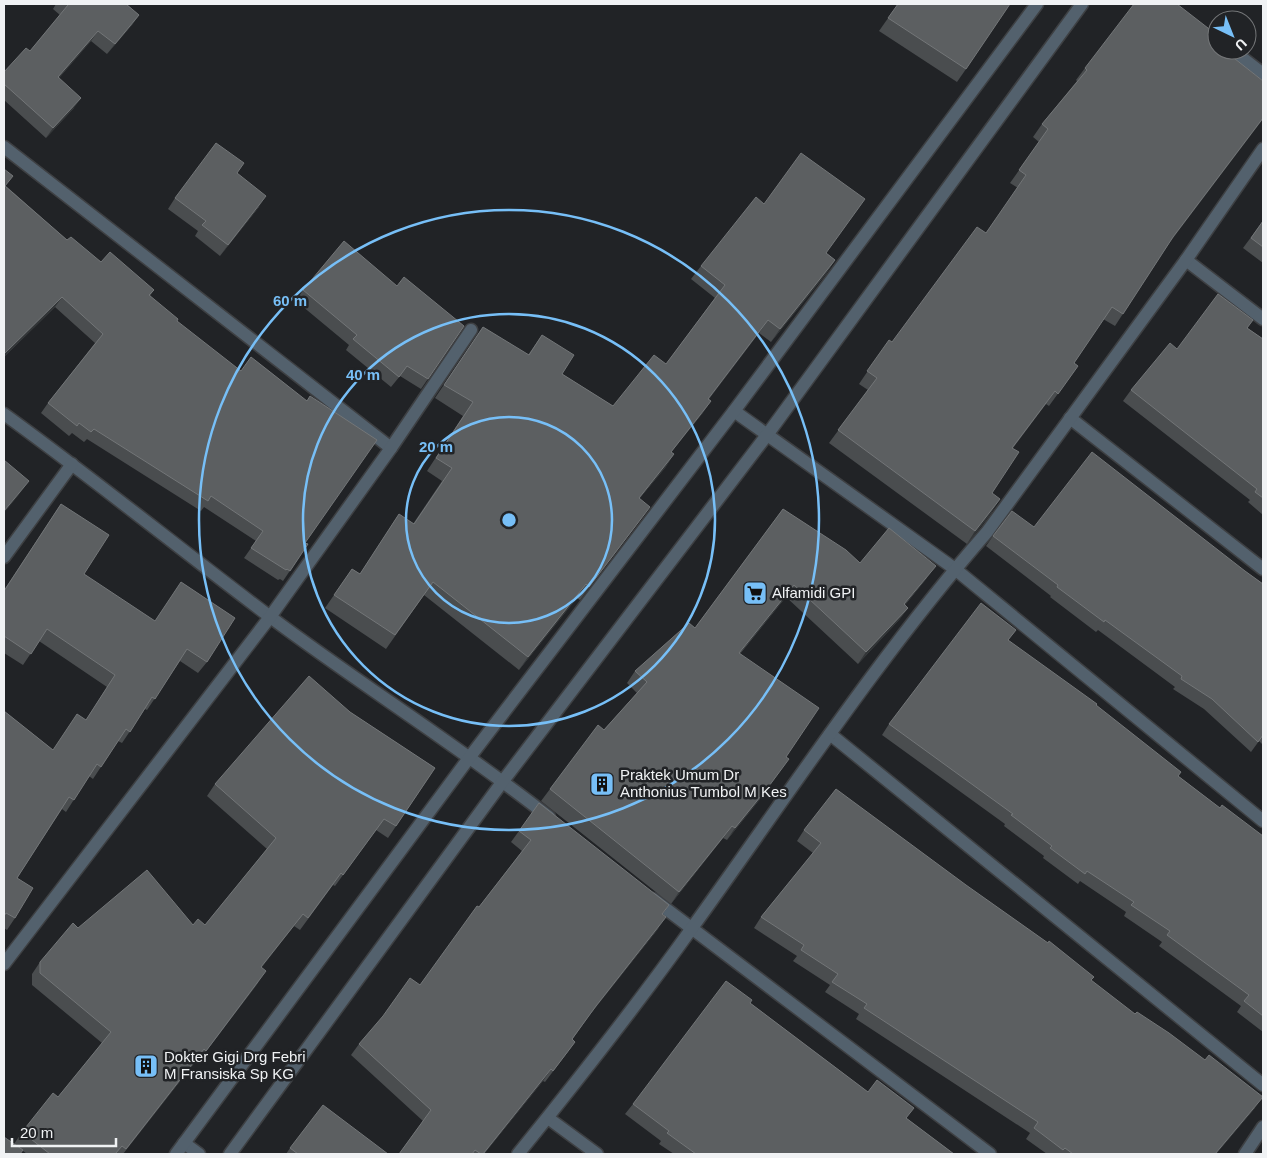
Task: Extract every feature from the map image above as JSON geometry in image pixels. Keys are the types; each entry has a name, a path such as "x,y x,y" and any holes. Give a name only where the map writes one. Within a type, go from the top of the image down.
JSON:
{"street":[{"path":"176,1154 469,758 734,411 1037,4"},
{"path":"230,1154 503,781 768,435 1082,4"},
{"path":"1245,60 1263,74"},
{"path":"4,147 391,448"},
{"path":"518,1154 548,1118 691,930 830,734 955,569 987,532 1186,260 1263,149"},
{"path":"1186,260 1263,319"},
{"path":"4,964 270,617 391,448 471,330"},
{"path":"734,411 955,569 1263,821"},
{"path":"4,414 72,464 270,617 503,781 556,822"},
{"path":"1070,418 1263,569"},
{"path":"4,558 72,464"},
{"path":"830,734 1263,1086"},
{"path":"646,894 691,930 990,1154"},
{"path":"548,1118 597,1154"},
{"path":"1245,1154 1263,1127"},
{"path":"184,1143 199,1154"}],"building":[{"path":"66,4 126,4 139,15 115,44 98,31 58,77 81,98 53,128 4,84 4,72 26,48 30,51 68,5"},
{"path":"898,4 1010,4 966,69 888,18"},
{"path":"1134,4 1177,4 1207,27 1207,60 1236,60 1263,81 1263,118 1173,237 1123,314 1112,307 1074,363 1078,366 1058,394 1055,391 1012,448 1019,452 992,493 1000,499 975,531 838,430 877,378 867,371 889,340 892,342 977,227 986,233 1026,175 1019,170 1048,129 1042,124 1087,70 1085,68"},
{"path":"216,143 244,163 237,173 266,196 228,245 202,225 206,221 175,198"},
{"path":"801,153 865,199 826,253 835,260 780,329 768,320 708,399 711,401 671,452 674,454 639,498 650,507 589,587 586,584 528,657 433,582 395,635 334,595 352,569 360,574 399,514 414,524 452,468 436,458 473,402 444,385 483,327 529,355 542,335 574,355 562,374 613,406 654,355 666,364 725,285 701,266 756,197 764,204"},
{"path":"4,169 13,176 5,186 67,240 71,237 101,262 110,252 154,290 149,295 178,319 177,321 241,371 251,357 307,401 310,396 377,440 305,543 308,544 290,571 251,548 263,531 211,496 208,501 94,429 91,432 79,423 77,426 48,403 103,334 62,297 4,354"},
{"path":"1263,221 1263,247 1251,238"},
{"path":"344,241 397,286 404,277 464,326 428,379 407,366 399,377 353,339 357,335 303,290"},
{"path":"1218,294 1253,320 1247,328 1263,339 1263,498 1255,492 1257,489 1131,390 1170,343 1177,349"},
{"path":"1092,452 1263,584 1263,735 1258,742 1212,699 1181,679 1182,676 1105,620 1104,622 993,536 1012,511 1034,527"},
{"path":"4,460 29,481 4,511"},
{"path":"61,504 109,535 84,574 155,621 181,582 235,618 207,662 187,649 155,699 152,697 130,732 126,729 101,767 97,764 74,800 69,797 17,878 33,888 15,918 6,913 4,916 4,711 53,750 77,714 86,720 115,675 47,629 31,654 4,636 4,591"},
{"path":"783,509 846,550 860,563 889,528 936,566 904,604 908,608 866,652 794,585 739,653 819,708 786,757 789,759 769,786 735,828 732,826 679,892 550,789 598,725 604,730 647,682 635,671 689,623 695,628"},
{"path":"981,603 1016,630 1008,640 1097,704 1181,772 1178,776 1220,808 1222,805 1263,836 1263,1016 1244,1001 1249,995 1167,935 1170,931 1131,905 1134,902 1087,871 1085,874 1050,848 1052,846 1011,815 1013,814 889,724"},
{"path":"309,676 350,712 435,768 396,826 384,819 343,875 341,873 308,918 303,914 261,967 266,971 206,1051 204,1049 126,1149 122,1146 115,1154 50,1154 22,1132 53,1093 58,1097 111,1032 40,973 40,962 73,923 78,928 147,870 193,925 198,919 205,925 276,838 215,784"},
{"path":"836,789 966,885 1048,943 1049,941 1094,977 1091,980 1135,1014 1137,1012 1169,1033 1205,1060 1209,1055 1263,1097 1215,1154 1073,1154 1065,1148 1063,1150 1034,1128 1038,1122 864,1008 867,1004 832,982 838,974 801,950 804,945 761,917 821,843 804,830"},
{"path":"539,803 669,905 662,914 666,917 596,1006 572,1039 575,1042 553,1071 551,1069 483,1154 475,1150 472,1154 399,1154 431,1110 359,1044 383,1016 410,978 420,985 477,906 479,907 531,840 519,831"},
{"path":"726,981 752,1000 750,1003 868,1092 877,1080 914,1108 906,1118 954,1154 696,1154 667,1133 669,1131 633,1104"},
{"path":"323,1105 388,1154 298,1154 290,1148"},
{"path":"4,1137 23,1150 20,1154 4,1154"}],"place":[{"name":"Alfamidi GPI","path":"755,593"},
{"name":"Praktek Umum Dr Anthonius Tumbol M Kes","path":"602,784"},
{"name":"Dokter Gigi Drg Febri M Fransiska Sp KG","path":"146,1066"}]}
